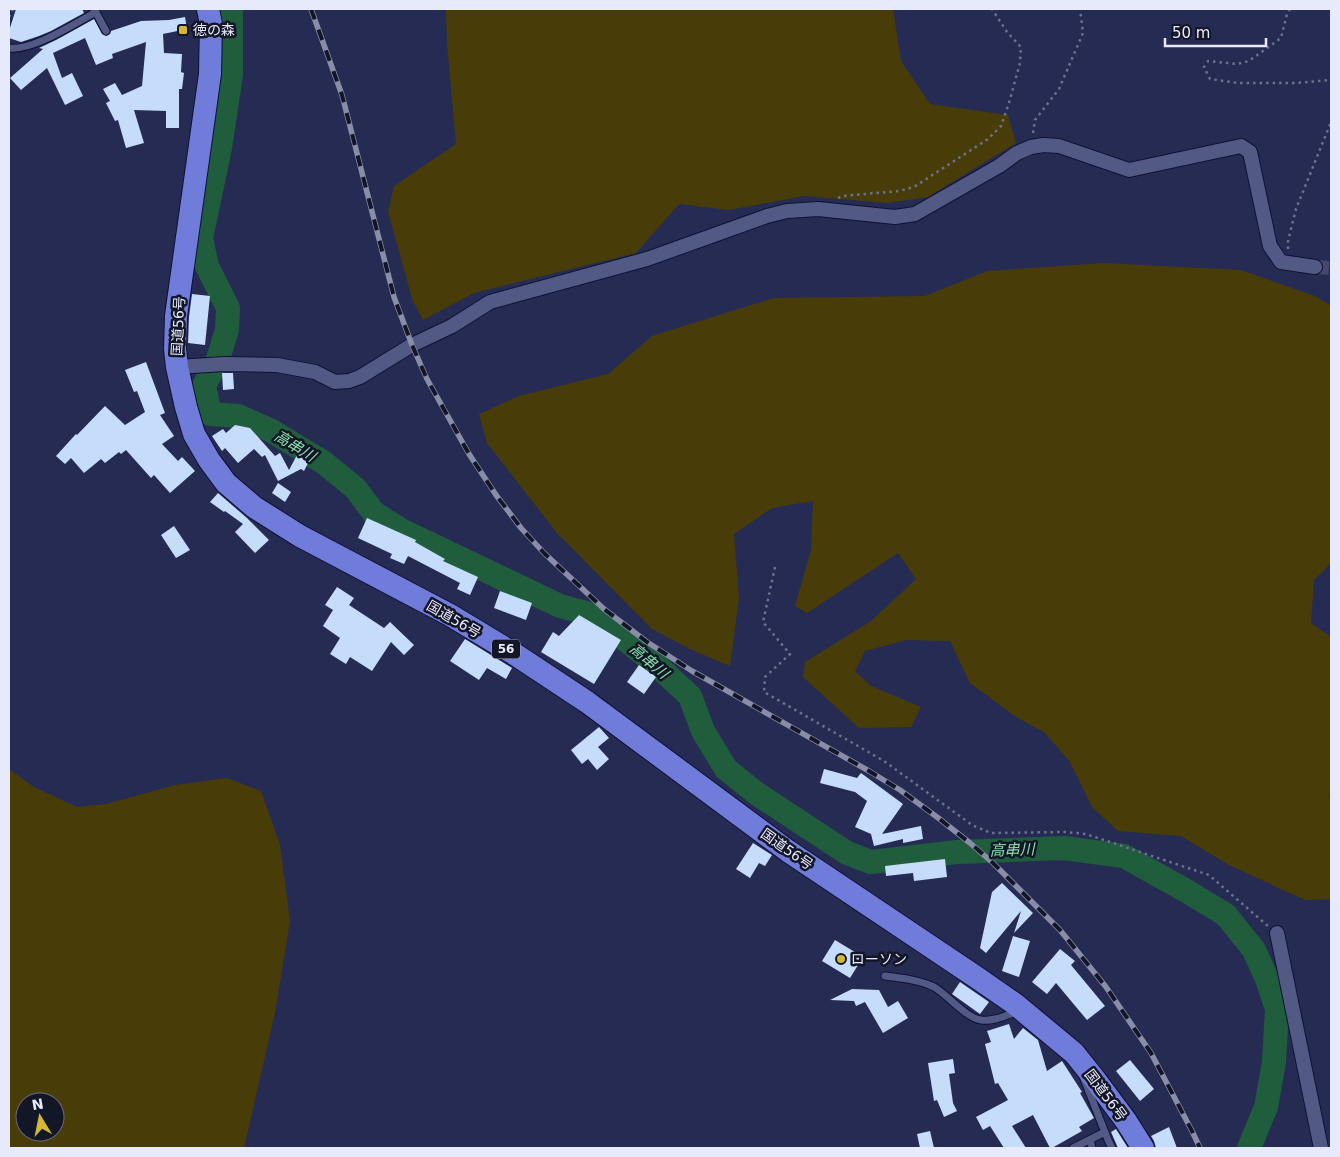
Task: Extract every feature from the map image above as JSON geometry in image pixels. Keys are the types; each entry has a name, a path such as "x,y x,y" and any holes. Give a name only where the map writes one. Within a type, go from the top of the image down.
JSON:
{"highway":[{"name":"国道56号","path":"208,9 211,24 210,74 176,316 175,348 186,407 194,434 209,460 226,483 254,507 300,536 450,615 513,653 587,702 788,852 968,971 1022,1010 1074,1053 1126,1121 1143,1148"}],"street":[{"path":"177,366 224,364 277,365 315,372 335,382 348,381 412,345 452,326 490,302 647,258 767,216 787,211 818,210 895,217 915,214 1017,154 1031,147 1044,145 1059,146 1130,170 1241,146 1250,152 1270,246 1282,262 1315,268"},
{"path":"1277,933 1321,1148"}],"lane":[{"path":"9,48 27,46 46,39 95,10 106,31"},
{"path":"885,976 910,979 934,988 970,1015 981,1020 992,1020 1022,1010"},
{"path":"1074,1053 1112,1148"},
{"path":"1073,1148 1105,1132"},
{"path":"1090,1140 1092,1148"}],"path":[{"path":"9,17 12,9"},
{"path":"818,210 843,196 899,191 914,187 988,139 1001,126 1020,64 1021,46 1007,32 992,9"},
{"path":"1031,147 1035,120 1059,90 1083,33 1080,9"},
{"path":"1290,9 1281,38 1249,60 1237,64 1208,60 1204,67 1210,78 1238,83 1295,83 1331,80"},
{"path":"1288,263 1288,240 1296,209 1331,122"},
{"path":"775,567 763,622 790,654 765,677 764,692 884,761 972,825 991,833 1065,832 1086,834 1209,875 1277,933"}],"shaded area":[{"path":"446,9 893,9 901,61 930,104 1008,115 1016,143 928,197 888,203 804,196 729,210 679,204 636,253 474,293 423,320 412,299 388,211 394,186 456,144 447,43"},
{"path":"1104,263 1241,270 1315,296 1331,306 1331,563 1314,580 1311,623 1331,637 1331,782 1329,797 1331,798 1331,899 1305,900 1229,865 1181,836 1118,831 1092,807 1070,762 1045,733 1013,715 970,683 950,641 906,640 865,651 855,671 871,686 921,707 911,727 859,728 803,677 805,662 871,621 916,579 898,553 807,613 795,606 811,550 813,501 772,508 734,534 739,598 730,666 690,649 652,629 557,533 487,443 479,414 519,396 608,374 652,336 774,298 925,296 987,271"},
{"path":"9,769 34,787 77,807 106,804 175,785 227,778 261,791 280,845 290,921 275,1013 244,1148 9,1148"}],"building":[{"path":"16,9 82,9 84,13 51,31 21,42 9,38 9,31"},
{"path":"185,17 187,29 163,34 164,53 182,54 181,72 184,73 182,89 179,89 179,128 166,128 166,111 134,110 144,143 126,148 118,120 115,121 106,103 110,101 103,89 115,83 122,95 142,86 146,42 112,54 113,58 96,65 85,38 53,53 62,78 72,73 83,96 65,105 47,68 21,90 10,78 43,49 39,48 94,19 102,34 106,36 111,31 141,21 169,20"},
{"path":"192,294 210,296 205,345 188,343"},
{"path":"146,362 165,413 160,415 174,436 162,444 178,461 182,457 195,471 170,493 154,475 151,478 126,450 121,454 119,452 105,463 101,459 84,473 71,458 65,464 56,456 105,406 125,425 145,412 137,391 134,392 125,370"},
{"path":"222,373 233,373 234,389 223,390"},
{"path":"235,425 250,428 275,456 280,453 289,470 297,455 309,461 304,471 301,469 278,481 265,455 262,457 254,449 238,463 225,448 222,451 212,436 223,429 226,433"},
{"path":"278,483 291,492 285,502 272,493"},
{"path":"218,493 269,540 255,553 235,532 243,524 210,502"},
{"path":"367,518 416,540 415,542 445,559 443,561 478,577 470,595 457,589 460,583 408,556 404,564 390,558 392,554 358,538"},
{"path":"174,526 190,550 176,558 161,535"},
{"path":"337,587 354,598 349,605 384,628 390,622 414,645 404,655 391,642 372,671 350,657 346,664 330,654 340,638 323,626 333,610 325,605"},
{"path":"500,591 532,603 526,620 494,608"},
{"path":"579,615 621,640 594,684 541,652 553,632 559,636"},
{"path":"465,639 512,668 506,679 487,668 479,680 450,661"},
{"path":"639,665 656,677 644,694 627,682"},
{"path":"599,727 609,738 598,747 609,759 597,770 588,759 582,764 571,750"},
{"path":"824,769 857,778 861,773 903,804 882,834 921,826 923,839 903,843 903,839 874,846 871,834 855,827 867,801 855,792 820,783"},
{"path":"753,843 772,855 765,866 759,863 750,878 736,869"},
{"path":"945,859 947,877 914,881 913,873 886,876 885,866"},
{"path":"1002,883 1033,913 1014,933 1021,911 986,953 980,948 992,892"},
{"path":"1013,936 1030,941 1019,977 1002,971"},
{"path":"835,940 863,957 850,978 822,961"},
{"path":"1060,949 1075,961 1071,965 1105,1006 1087,1020 1056,983 1047,994 1032,982"},
{"path":"960,982 989,1002 980,1014 952,994"},
{"path":"852,989 879,990 888,1007 898,1001 908,1018 883,1033 865,1002 856,1006 854,1001 830,1000"},
{"path":"1009,1024 1014,1039 1023,1028 1038,1040 1047,1071 1062,1061 1082,1092 1080,1093 1094,1118 1079,1127 1082,1131 1052,1148 1050,1148 1033,1115 1012,1126 1026,1148 1004,1148 990,1126 983,1130 976,1117 1008,1100 998,1083 995,1084 985,1044 991,1042 987,1031"},
{"path":"953,1059 955,1073 949,1074 953,1103 957,1111 944,1117 937,1100 934,1101 928,1063"},
{"path":"1130,1060 1154,1089 1140,1101 1116,1071"},
{"path":"1169,1127 1177,1148 1156,1148 1151,1136"},
{"path":"1116,1129 1128,1148 1118,1148 1111,1132"},
{"path":"930,1131 934,1148 920,1148 917,1134"}],"waterway":[{"name":"高串川","path":"231,9 231,75 220,148 201,238 207,266 228,308 227,330 218,359 204,386 210,414 238,416 270,430 323,462 355,488 374,513 401,530 560,606 594,615 651,660 690,696 703,731 726,769 756,793 847,853 871,862 957,852 1064,848 1124,856 1226,915 1254,950 1267,979 1277,1009 1274,1062 1266,1107 1249,1148"}],"tunnel":[{"path":"1315,267 1331,268"}],"railway":[{"path":"311,9 342,95 394,297 412,345 427,379 469,454 521,528 544,553 604,609 647,642 692,671 900,790 937,817 993,863 1060,930 1106,987 1151,1053 1200,1148"}],"place":[{"name":"徳の森","path":"183,30"},
{"name":"ローソン","path":"841,959"}]}
